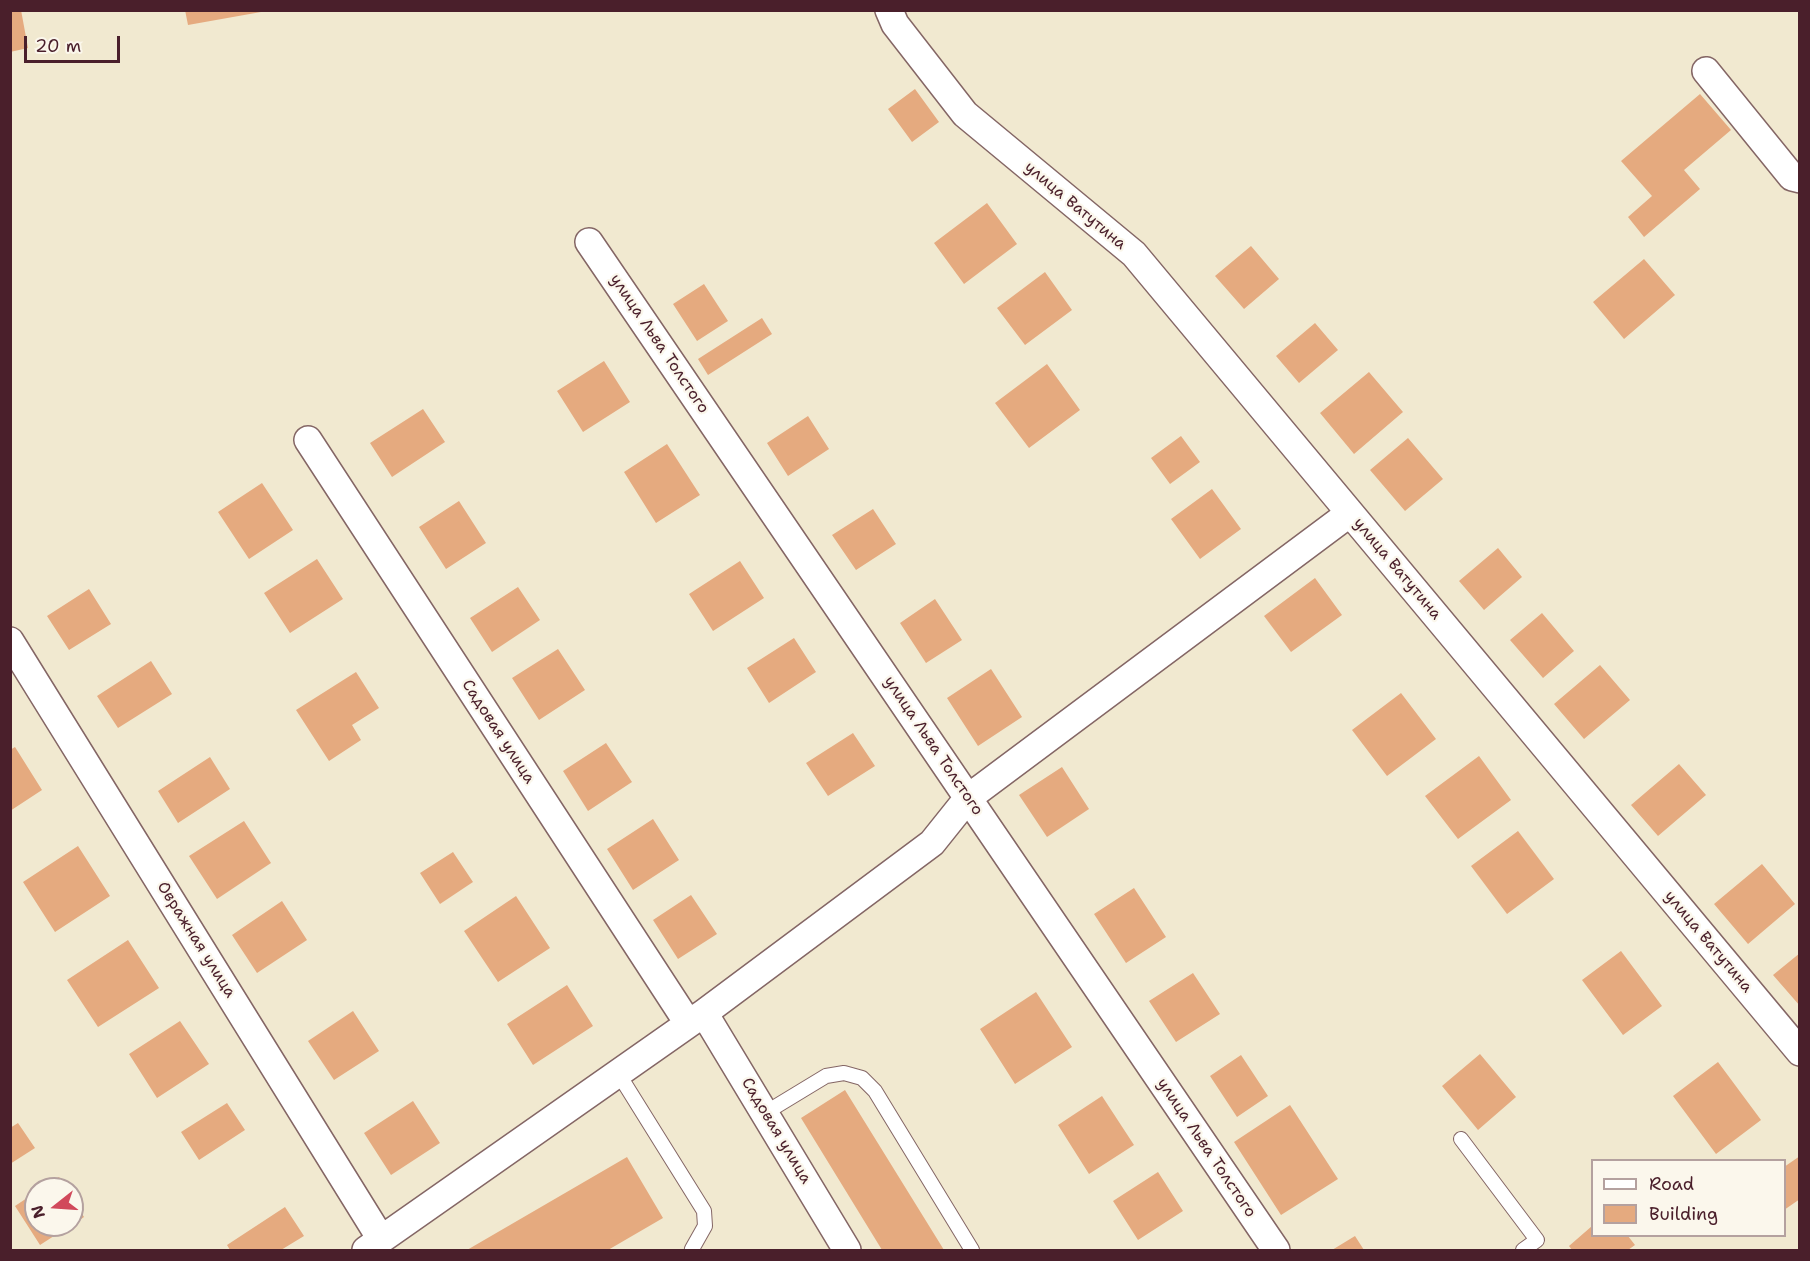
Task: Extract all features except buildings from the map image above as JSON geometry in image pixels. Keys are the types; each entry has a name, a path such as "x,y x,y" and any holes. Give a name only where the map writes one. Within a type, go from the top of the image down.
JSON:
{"street":[{"name":"улица Ватутина","path":"892,17 965,114 1134,254 1800,1052"},
{"path":"1706,71 1792,177 1800,179"},
{"name":"улица Льва Толстого","path":"589,242 1276,1251"},
{"name":"Садовая улица","path":"308,440 696,1018 765,1113 848,1251"},
{"path":"373,1245 696,1018 932,843 968,798 1350,513"},
{"name":"Овражная улица","path":"10,641 373,1245"}],"lane":[{"path":"618,1072 704,1211 705,1226 691,1250"},
{"path":"765,1113 826,1076 844,1073 862,1078 875,1091 972,1251"},
{"path":"1461,1139 1541,1245 1523,1251"}]}
